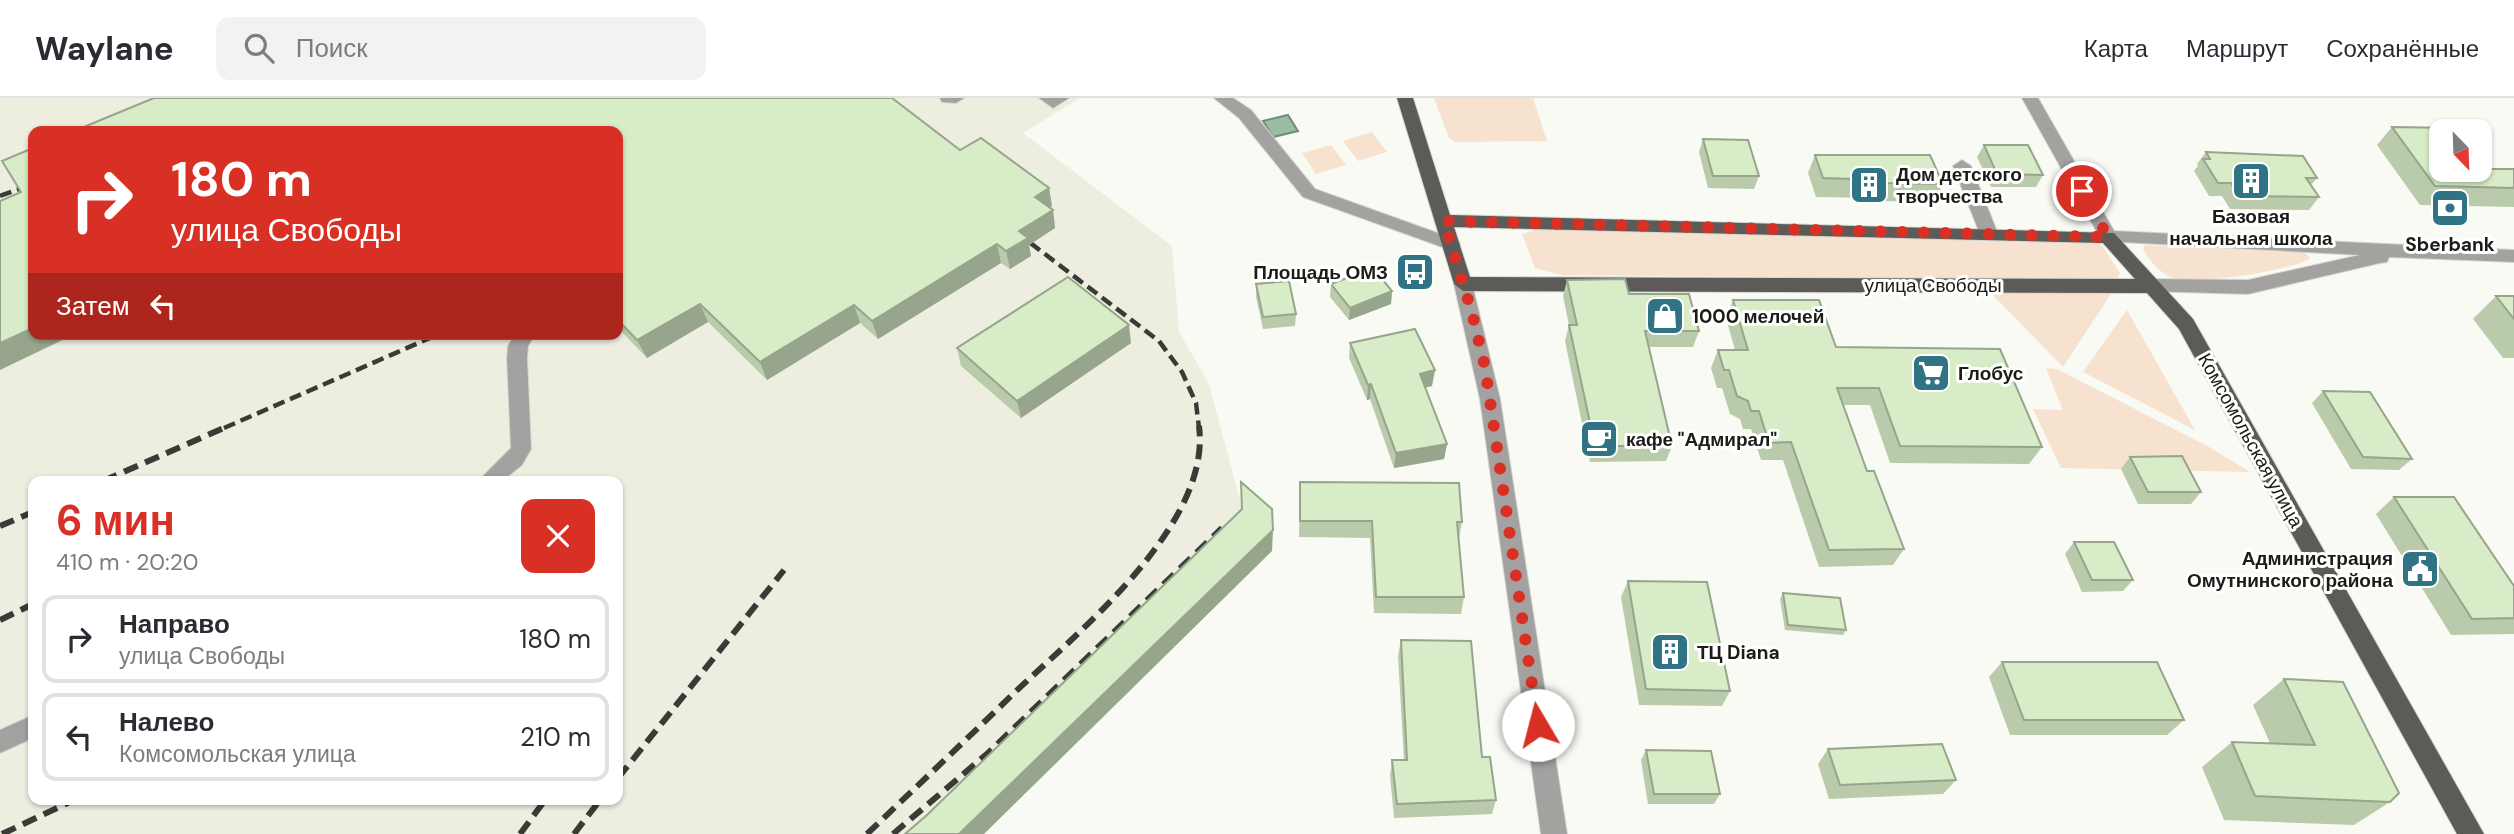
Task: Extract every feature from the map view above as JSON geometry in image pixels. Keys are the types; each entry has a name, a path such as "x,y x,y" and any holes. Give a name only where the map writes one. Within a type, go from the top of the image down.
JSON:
{"main road":[{"path":"1405,98 1463,284"},
{"name":"улица Свободы","path":"1444,221 2108,237"},
{"name":"Комсомольская улица","path":"2108,237 2186,324 2472,834"},
{"name":"улица Свободы","path":"1463,284 2152,286"}],"street":[{"path":"948,98 956,98"},
{"path":"1046,98 1053,103 1062,98"},
{"path":"1222,98 1245,114 1309,193 1451,244"},
{"name":"Комсомольская улица","path":"2030,98 2108,237"},
{"path":"1962,166 1989,234"},
{"name":"улица Свободы","path":"2108,237 2514,256"},
{"name":"улица Свободы","path":"2152,286 2248,287 2288,280 2399,251"},
{"path":"1463,284 1490,399 1554,834"},
{"path":"494,476 515,459 521,449 517,358 522,340"},
{"path":"0,742 28,728"}],"shaded area":[{"path":"0,98 1080,98 1023,133 1172,246 1179,332 1209,384 1241,504 1242,531 923,834 0,834"},
{"path":"1434,98 1533,98 1547,141 1455,142 1449,138"},
{"path":"1288,115 1298,131 1273,137 1263,121"},
{"path":"1372,132 1387,152 1358,161 1343,141"},
{"path":"1331,145 1346,165 1316,174 1302,153"},
{"path":"1539,229 2099,241 2120,273 2118,278 2110,280 1561,275 1535,268 1522,234"},
{"path":"2145,245 2304,252 2310,258 2264,272 2198,280 2181,279 2170,277 2158,268 2143,249"},
{"path":"1989,291 2113,291 2063,367"},
{"path":"2127,310 2195,430 2083,372"},
{"path":"2046,368 2057,369 2209,447 2250,472 2061,468 2033,409 2063,410"}],"building":[{"path":"154,98 892,98 960,150 981,138 1049,188 1035,197 1053,210 1019,231 1028,238 1006,251 997,244 872,321 854,305 760,362 700,304 637,340 623,325 623,126 86,126"},
{"path":"2392,127 2429,128 2429,178"},
{"path":"1703,139 1748,140 1759,176 1713,176"},
{"path":"1984,145 2028,145 2043,175 1997,174"},
{"path":"28,150 28,330 0,343 0,201 21,192 2,161"},
{"path":"2206,152 2303,156 2317,178 2306,178 2319,197 2239,196 2231,183 2218,183 2203,159 2210,159"},
{"path":"1815,155 1930,155 1943,184 1823,178"},
{"path":"2492,169 2514,169 2514,188 2435,186 2432,182 2492,182"},
{"path":"1373,268 1392,291 1350,308 1331,284"},
{"path":"1068,277 1129,325 1017,401 957,348"},
{"path":"1625,279 1629,294 1689,294 1699,331 1645,331 1672,446 1595,446 1569,325 1577,325 1567,280"},
{"path":"1289,281 1296,314 1263,317 1256,284"},
{"path":"2496,296 2514,296 2514,319"},
{"path":"1733,300 1819,300 1836,347 2000,349 2042,447 1900,446 1879,388 1837,388 1867,471 1874,471 1904,549 1829,550 1791,442 1769,443 1759,411 1751,411 1748,401 1737,396 1729,370 1724,370 1718,350 1748,350"},
{"path":"1415,329 1435,370 1420,374 1447,444 1396,453 1371,384 1368,385 1350,343"},
{"path":"2323,391 2370,392 2412,459 2363,457"},
{"path":"2182,456 2201,492 2148,492 2130,457"},
{"path":"1241,482 1272,509 1273,530 959,834 905,834 1242,509"},
{"path":"1300,482 1459,483 1462,522 1457,522 1464,597 1376,597 1372,521 1300,521"},
{"path":"2394,497 2454,497 2514,586 2514,618 2472,619"},
{"path":"2074,542 2114,542 2133,580 2092,580"},
{"name":"ТЦ Diana","path":"1628,581 1707,582 1730,691 1646,689"},
{"path":"1783,593 1840,598 1846,630 1788,625"},
{"path":"1401,640 1471,641 1482,757 1490,757 1496,800 1397,804 1392,760 1407,760"},
{"path":"2002,662 2157,662 2184,720 2024,720"},
{"path":"2284,679 2343,682 2399,793 2390,802 2255,796 2232,742 2315,745"},
{"path":"1942,744 1956,780 1840,785 1828,749"},
{"path":"1646,750 1711,751 1720,794 1654,794"}],"railway":[{"path":"0,196 28,186"},
{"path":"1016,232 1159,341 1182,372 1196,403 1199,427"},
{"path":"224,428 425,340"},
{"path":"114,476 228,426"},
{"path":"867,834 1071,640 1135,574 1163,538 1184,501 1197,463 1199,427"},
{"path":"0,526 28,514"},
{"path":"893,834 988,753 1222,528"},
{"path":"623,772 784,570"},
{"path":"0,620 28,606"},
{"path":"2,834 63,805"},
{"path":"520,834 541,805"},
{"path":"574,834 596,805"}],"place":[{"name":"Базовая начальная школа","path":"2251,181"},
{"name":"Дом детского творчества","path":"1869,185"},
{"name":"Sberbank","path":"2450,208"},
{"name":"Площадь ОМЗ","path":"1415,272"},
{"name":"1000 мелочей","path":"1665,316"},
{"name":"Глобус","path":"1931,373"},
{"name":"кафе \"Адмирал\"","path":"1599,439"},
{"name":"Администрация Омутнинского района","path":"2420,569"},
{"name":"ТЦ Diana","path":"1670,652"}],"route":[{"path":"1538,725 1485,367 1444,221 2108,237 2082,191"}]}
